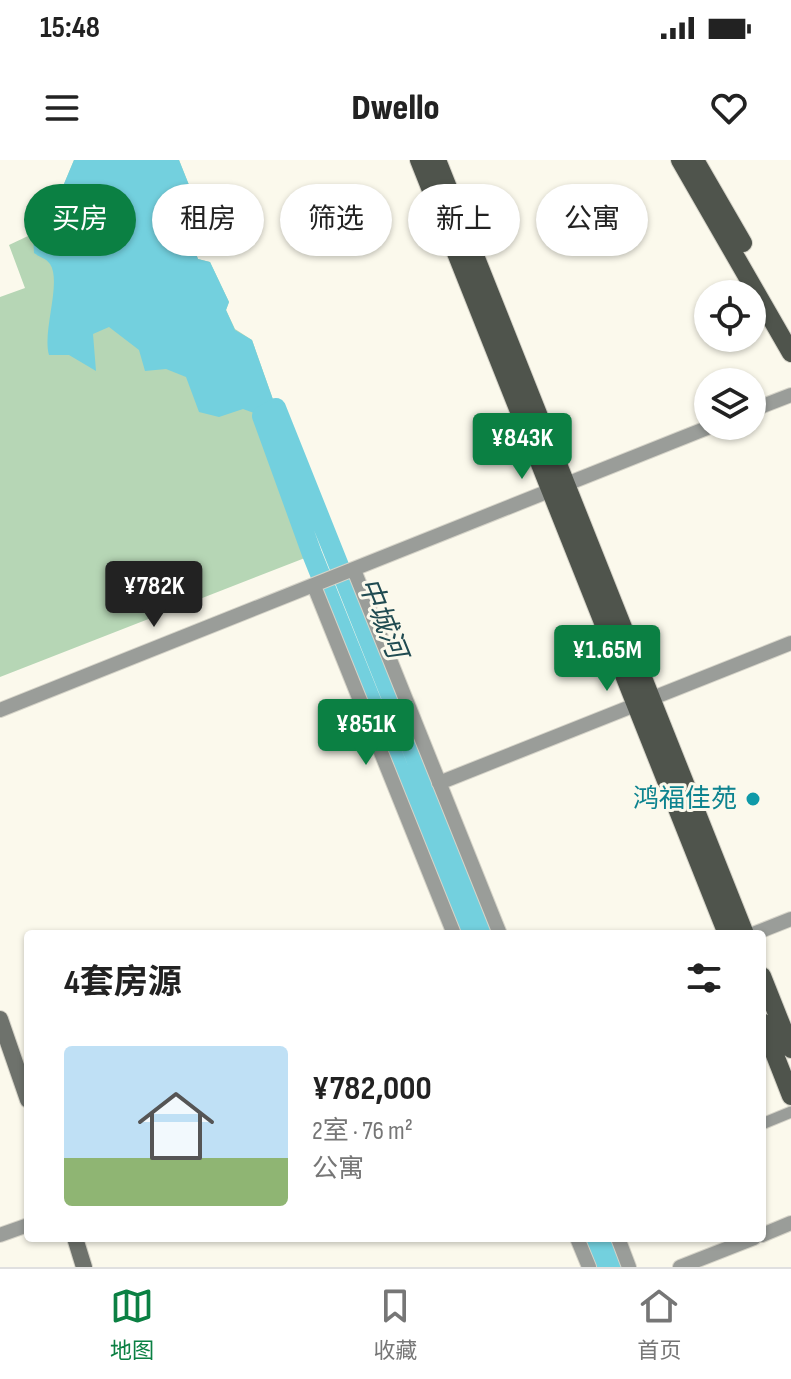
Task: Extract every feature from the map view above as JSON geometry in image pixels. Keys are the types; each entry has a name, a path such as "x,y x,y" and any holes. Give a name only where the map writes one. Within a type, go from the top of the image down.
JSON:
{"main road":[{"path":"419,160 559,486"},
{"path":"437,160 643,700 726,930"},
{"path":"680,160 791,353"},
{"path":"695,160 791,329"},
{"path":"643,700 743,930"},
{"path":"766,986 791,1049"},
{"path":"0,1019 24,1088"},
{"path":"766,1032 791,1096"},
{"path":"76,1242 84,1267"}],"street":[{"path":"766,405 791,395"},
{"path":"0,710 694,433"},
{"path":"350,571 498,930"},
{"path":"318,585 452,930"},
{"path":"439,783 791,643"},
{"path":"763,930 791,919"},
{"path":"766,1122 791,1112"},
{"path":"766,1233 791,1223"},
{"path":"0,1235 24,1226"},
{"path":"579,1242 589,1267"},
{"path":"620,1242 629,1267"},
{"path":"680,1267 744,1242"}],"green space":[{"path":"74,160 179,160 189,184 152,184 152,256 197,256 210,262 229,302 226,310 235,329 252,340 276,408 262,417 310,556 0,677 0,297 25,288 9,245 24,238 24,256 136,256 136,184 64,184"}],"water":[{"path":"74,160 179,160 189,184 152,184 152,256 197,256 210,262 229,302 226,310 235,330 252,340 276,408 262,416 243,409 219,417 199,412 186,377 166,369 145,371 139,350 109,327 93,334 96,371 69,355 49,355 53,272 50,264 39,256 136,256 136,184 64,184"}],"waterway":[{"name":"中城河","path":"463,930 312,554 262,416 276,408 484,930"},
{"path":"589,1242 599,1267"},
{"path":"609,1242 618,1267"}],"place":[{"name":"鸿福佳苑","path":"753,799"}]}
